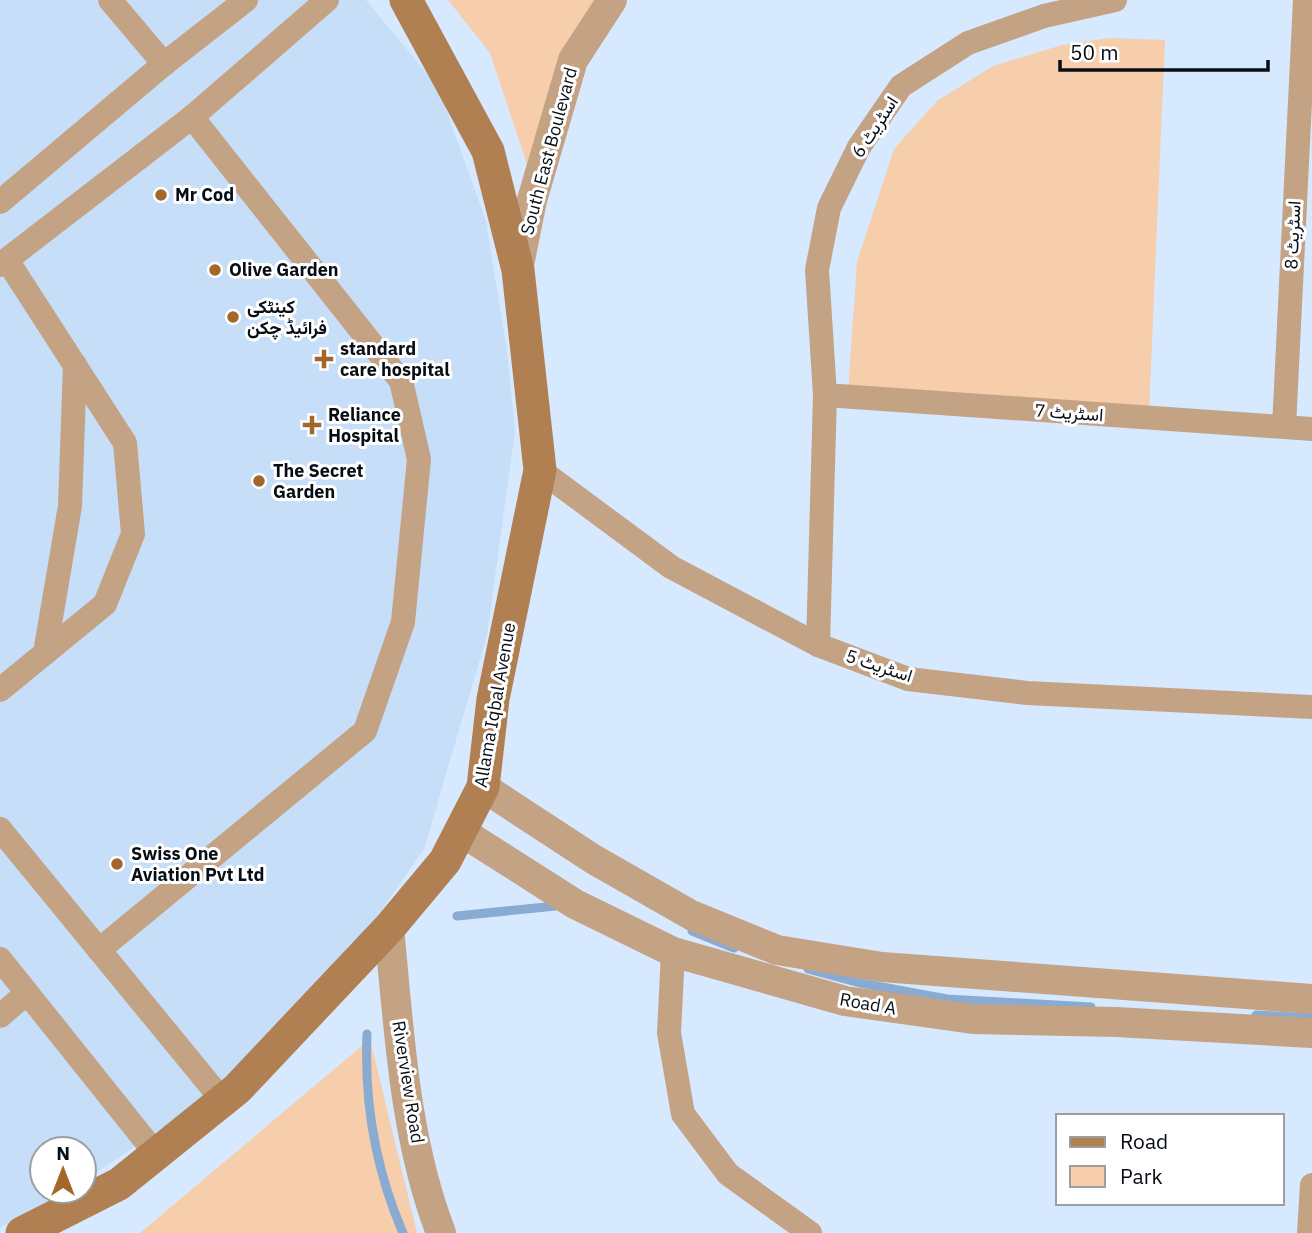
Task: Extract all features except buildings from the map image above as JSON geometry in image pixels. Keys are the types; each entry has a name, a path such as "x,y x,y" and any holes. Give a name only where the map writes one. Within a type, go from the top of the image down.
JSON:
{"main road":[{"name":"Allama Iqbal Avenue","path":"22,1233 119,1184 223,1101 389,928 445,861 462,832 482,787 493,699 540,470 518,270 488,151 406,0"}],"street":[{"path":"110,0 164,64"},
{"path":"0,202 164,64 246,0"},
{"path":"0,690 105,604 133,534 125,443 75,365 3,262 192,117 327,0"},
{"name":"South East Boulevard","path":"518,270 532,200 573,60 612,0"},
{"name":"اسٹریٹ 6","path":"818,645 825,395 817,270 829,208 859,147 901,86 968,43 1044,16 1115,0"},
{"name":"اسٹریٹ 8","path":"1284,427 1305,0"},
{"path":"99,950 365,731 403,622 419,459 401,381 192,117"},
{"path":"45,653 70,506 75,365"},
{"name":"اسٹریٹ 7","path":"825,395 1312,429"},
{"name":"اسٹریٹ 5","path":"540,470 671,567 818,645 908,678 1027,693 1312,707"},
{"path":"482,787 593,859 691,915 777,950 882,967 1312,999"},
{"path":"0,829 223,1101"},
{"name":"Road A","path":"462,832 575,904 673,952 845,1001 973,1019 1116,1022 1312,1033"},
{"name":"Riverview Road","path":"389,928 403,1066 414,1128 441,1233"},
{"path":"673,952 668,1033 683,1115 728,1174 810,1233"},
{"path":"0,959 156,1154"},
{"path":"0,1016 27,993"},
{"path":"1309,1233 1312,1185"}],"shaded area":[{"path":"0,0 366,0 438,87 486,221 507,351 515,431 487,635 424,849 362,938 237,1072 170,1123 98,1172 98,1135 28,1135 28,1205 43,1205 0,1228"}],"green space":[{"path":"448,0 608,0 528,167 490,53"},
{"path":"1110,38 1165,40 1149,412 848,391 857,262 894,149 937,101 993,66 1062,45"},
{"path":"370,1039 417,1233 140,1233"}],"waterway":[{"path":"457,916 556,906"},
{"path":"692,931 734,948"},
{"path":"808,969 860,983 947,999 1091,1007"},
{"path":"1256,1015 1312,1018"},
{"path":"367,1034 367,1085 373,1135 385,1184 403,1233"}],"place":[{"name":"Mr Cod","path":"161,195"},
{"name":"Olive Garden","path":"215,270"},
{"name":"کینٹکی فرائیڈ چکن","path":"233,317"},
{"name":"standard care hospital","path":"324,359"},
{"name":"Reliance Hospital","path":"312,425"},
{"name":"The Secret Garden","path":"259,481"},
{"name":"Swiss One Aviation Pvt Ltd","path":"117,864"}]}
